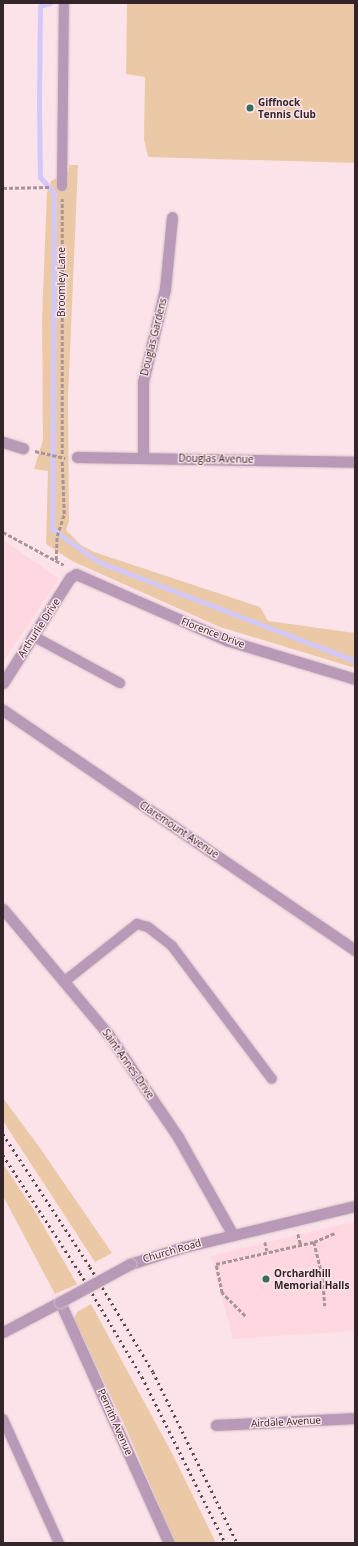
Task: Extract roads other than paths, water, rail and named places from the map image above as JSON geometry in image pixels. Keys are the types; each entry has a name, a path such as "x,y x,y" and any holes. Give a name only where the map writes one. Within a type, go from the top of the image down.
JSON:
{"street":[{"name":"Douglas Gardens","path":"143,458 143,382 166,289 172,217"},
{"path":"3,442 23,448"},
{"name":"Douglas Avenue","path":"76,457 355,462"},
{"name":"Arthurlie Drive","path":"3,683 70,578 76,574"},
{"name":"Florence Drive","path":"76,574 226,640 355,679"},
{"name":"Claremount Avenue","path":"3,710 355,950"},
{"name":"Saint Annes Drive","path":"3,909 108,1034 178,1137 233,1235"},
{"name":"Church Road","path":"3,1332 130,1264 145,1258 355,1206"},
{"name":"Penrith Avenue","path":"60,1302 169,1543"},
{"name":"Airdale Avenue","path":"216,1425 355,1418"}],"lane":[{"path":"62,186 64,3"},
{"path":"33,636 120,683"},
{"path":"65,981 137,924 148,927 172,946 272,1079"},
{"path":"3,1419 59,1543"}],"waterway":[{"path":"50,3 40,6 39,107 40,177 54,193 52,529 99,562 355,661"}],"railway":[{"path":"3,1134 90,1267 153,1372 237,1543"},
{"path":"3,1155 80,1273 142,1377 225,1543"}],"place":[{"name":"Giffnock Tennis Club","path":"250,108"},
{"name":"Orchardhill Memorial Halls","path":"266,1279"}]}
